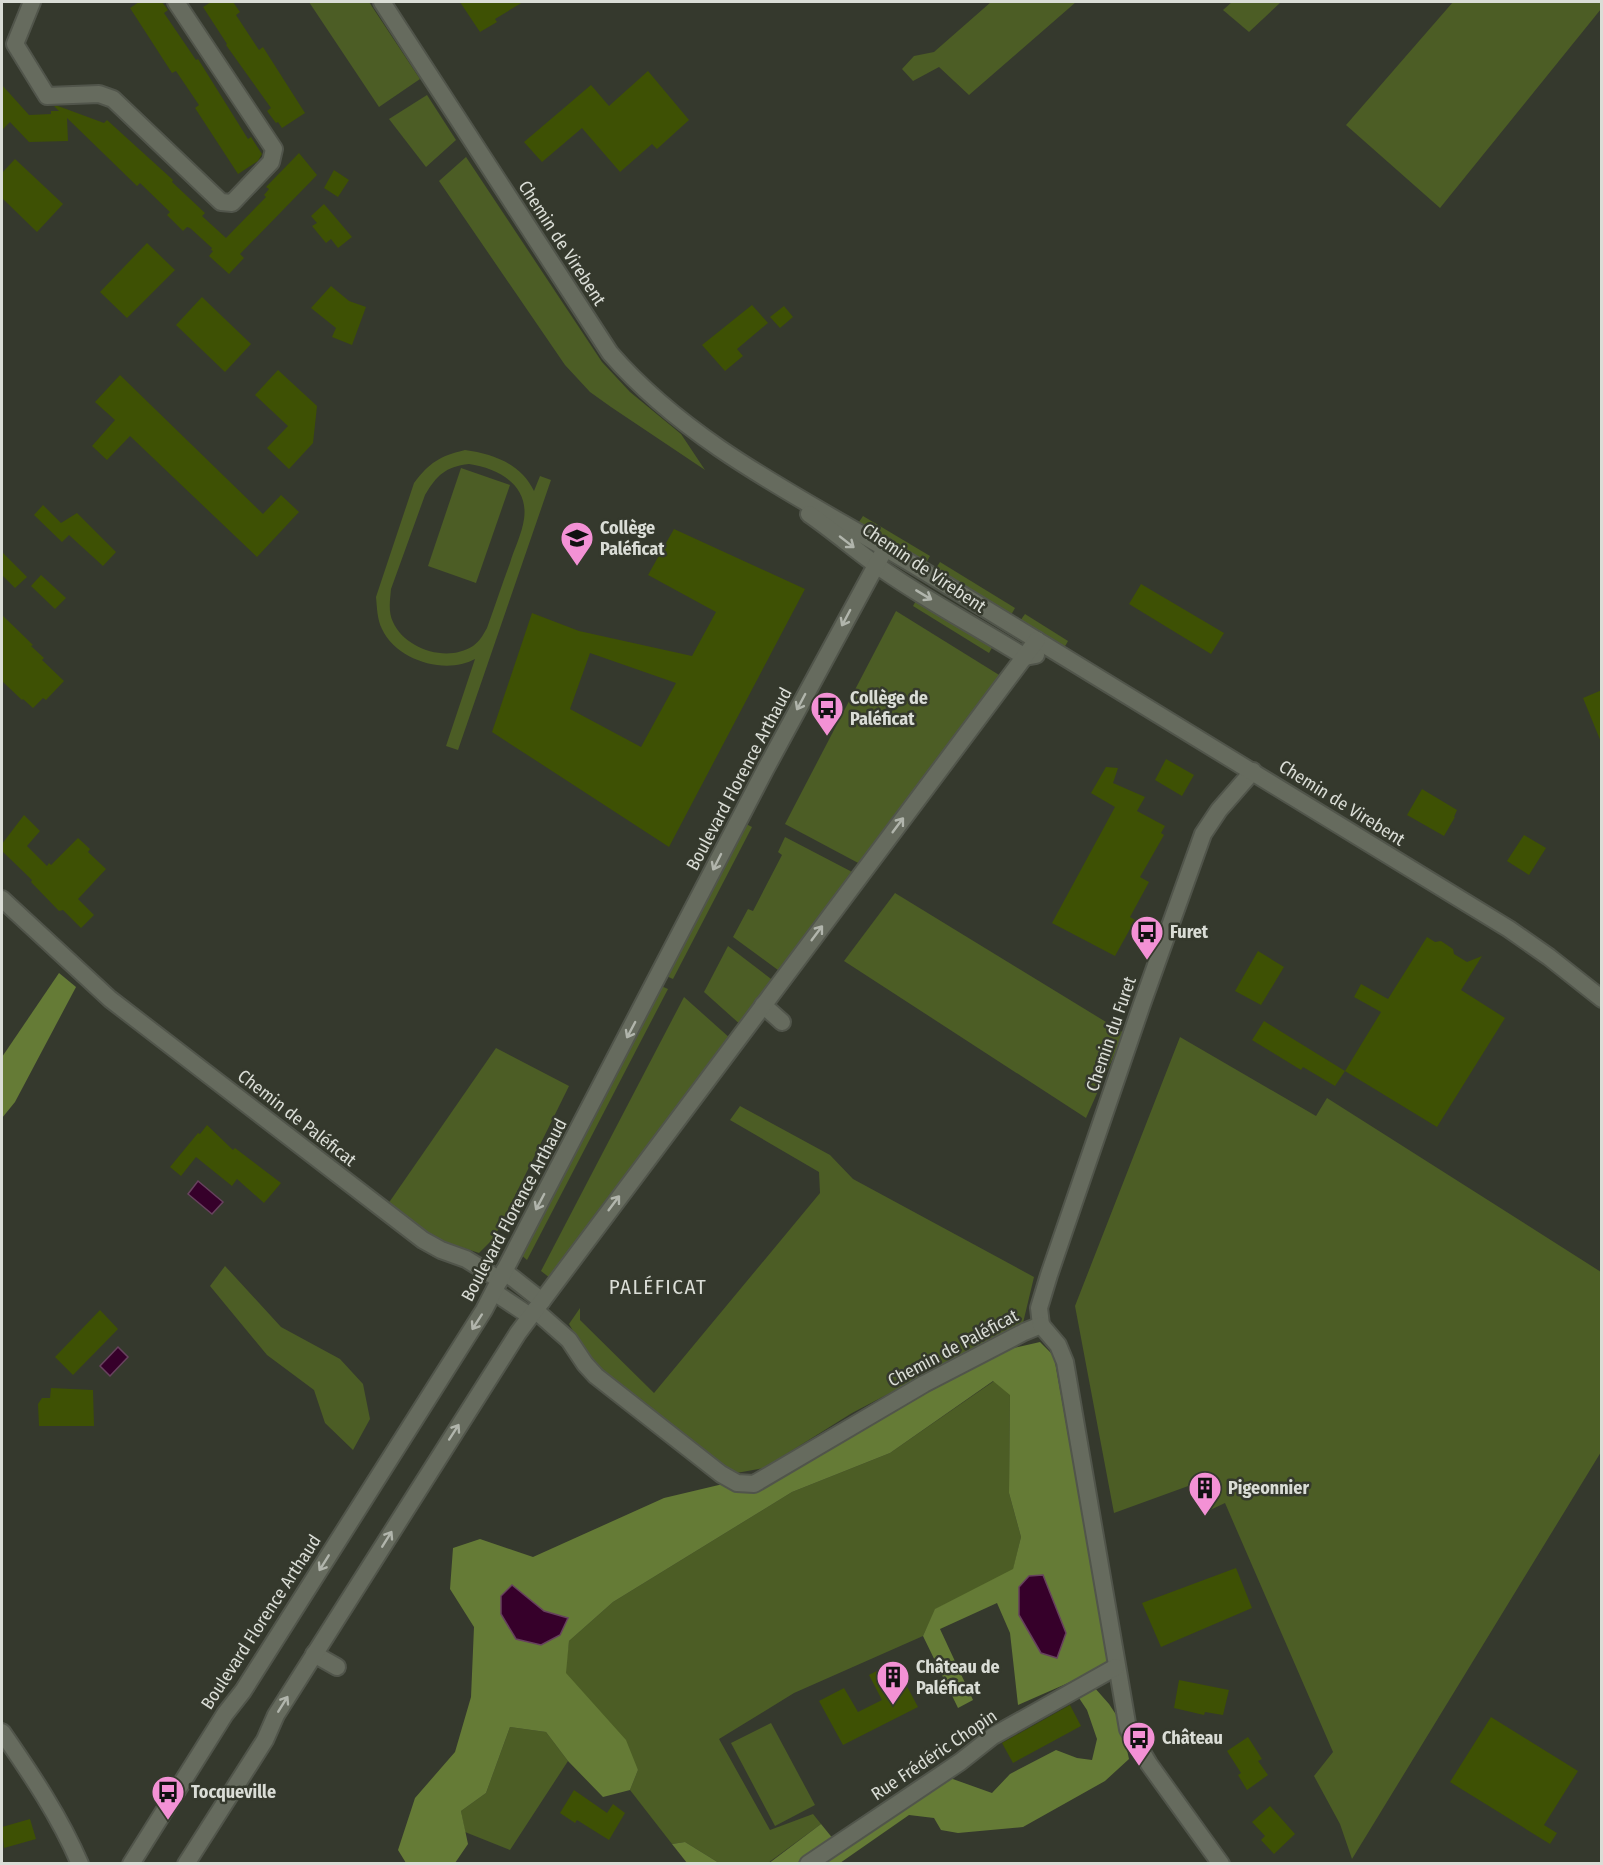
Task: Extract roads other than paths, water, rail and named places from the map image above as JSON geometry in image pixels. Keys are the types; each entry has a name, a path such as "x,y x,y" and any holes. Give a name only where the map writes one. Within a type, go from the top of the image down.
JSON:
{"street":[{"path":"32,2 15,44 47,96 99,94 113,99 221,202 232,203 271,162 274,149 176,2"},
{"name":"Chemin de Virebent","path":"382,2 610,353 649,394 875,564 1025,657"},
{"name":"Chemin de Virebent","path":"750,469 886,547 1509,929 1602,999"},
{"name":"Boulevard Florence Arthaud","path":"132,1863 484,1310 765,770 886,547"},
{"path":"186,1863 265,1740 276,1715 518,1333 1037,640"},
{"path":"1025,657 1055,651"},
{"name":"Chemin du Furet","path":"1041,1325 1039,1308 1049,1275 1203,834 1219,810 1254,771"},
{"name":"Chemin de Paléficat","path":"2,899 110,999 423,1240 441,1250 466,1259 499,1281"},
{"path":"763,1005 782,1022"},
{"path":"499,1281 536,1309"},
{"path":"499,1281 536,1309"},
{"name":"Chemin de Paléficat","path":"536,1309 569,1340 596,1376 721,1474 737,1483 754,1484 924,1384 1041,1325 1058,1345 1065,1362 1128,1729 1149,1764 1221,1863"},
{"path":"315,1654 337,1667"},
{"name":"Rue Frédéric Chopin","path":"808,1863 960,1762 993,1736 1116,1667"},
{"path":"2,1732 72,1845 80,1863"}],"place":[{"name":"Collège Paléficat","path":"577,567"},
{"name":"Collège de Paléficat","path":"827,737"},
{"name":"Furet","path":"1147,961"},
{"name":"Pigeonnier","path":"1205,1517"},
{"name":"Château de Paléficat","path":"893,1706"},
{"name":"Château","path":"1139,1767"},
{"name":"Tocqueville","path":"168,1821"}],"district":[{"name":"PALÉFICAT","path":"658,1287"}]}
